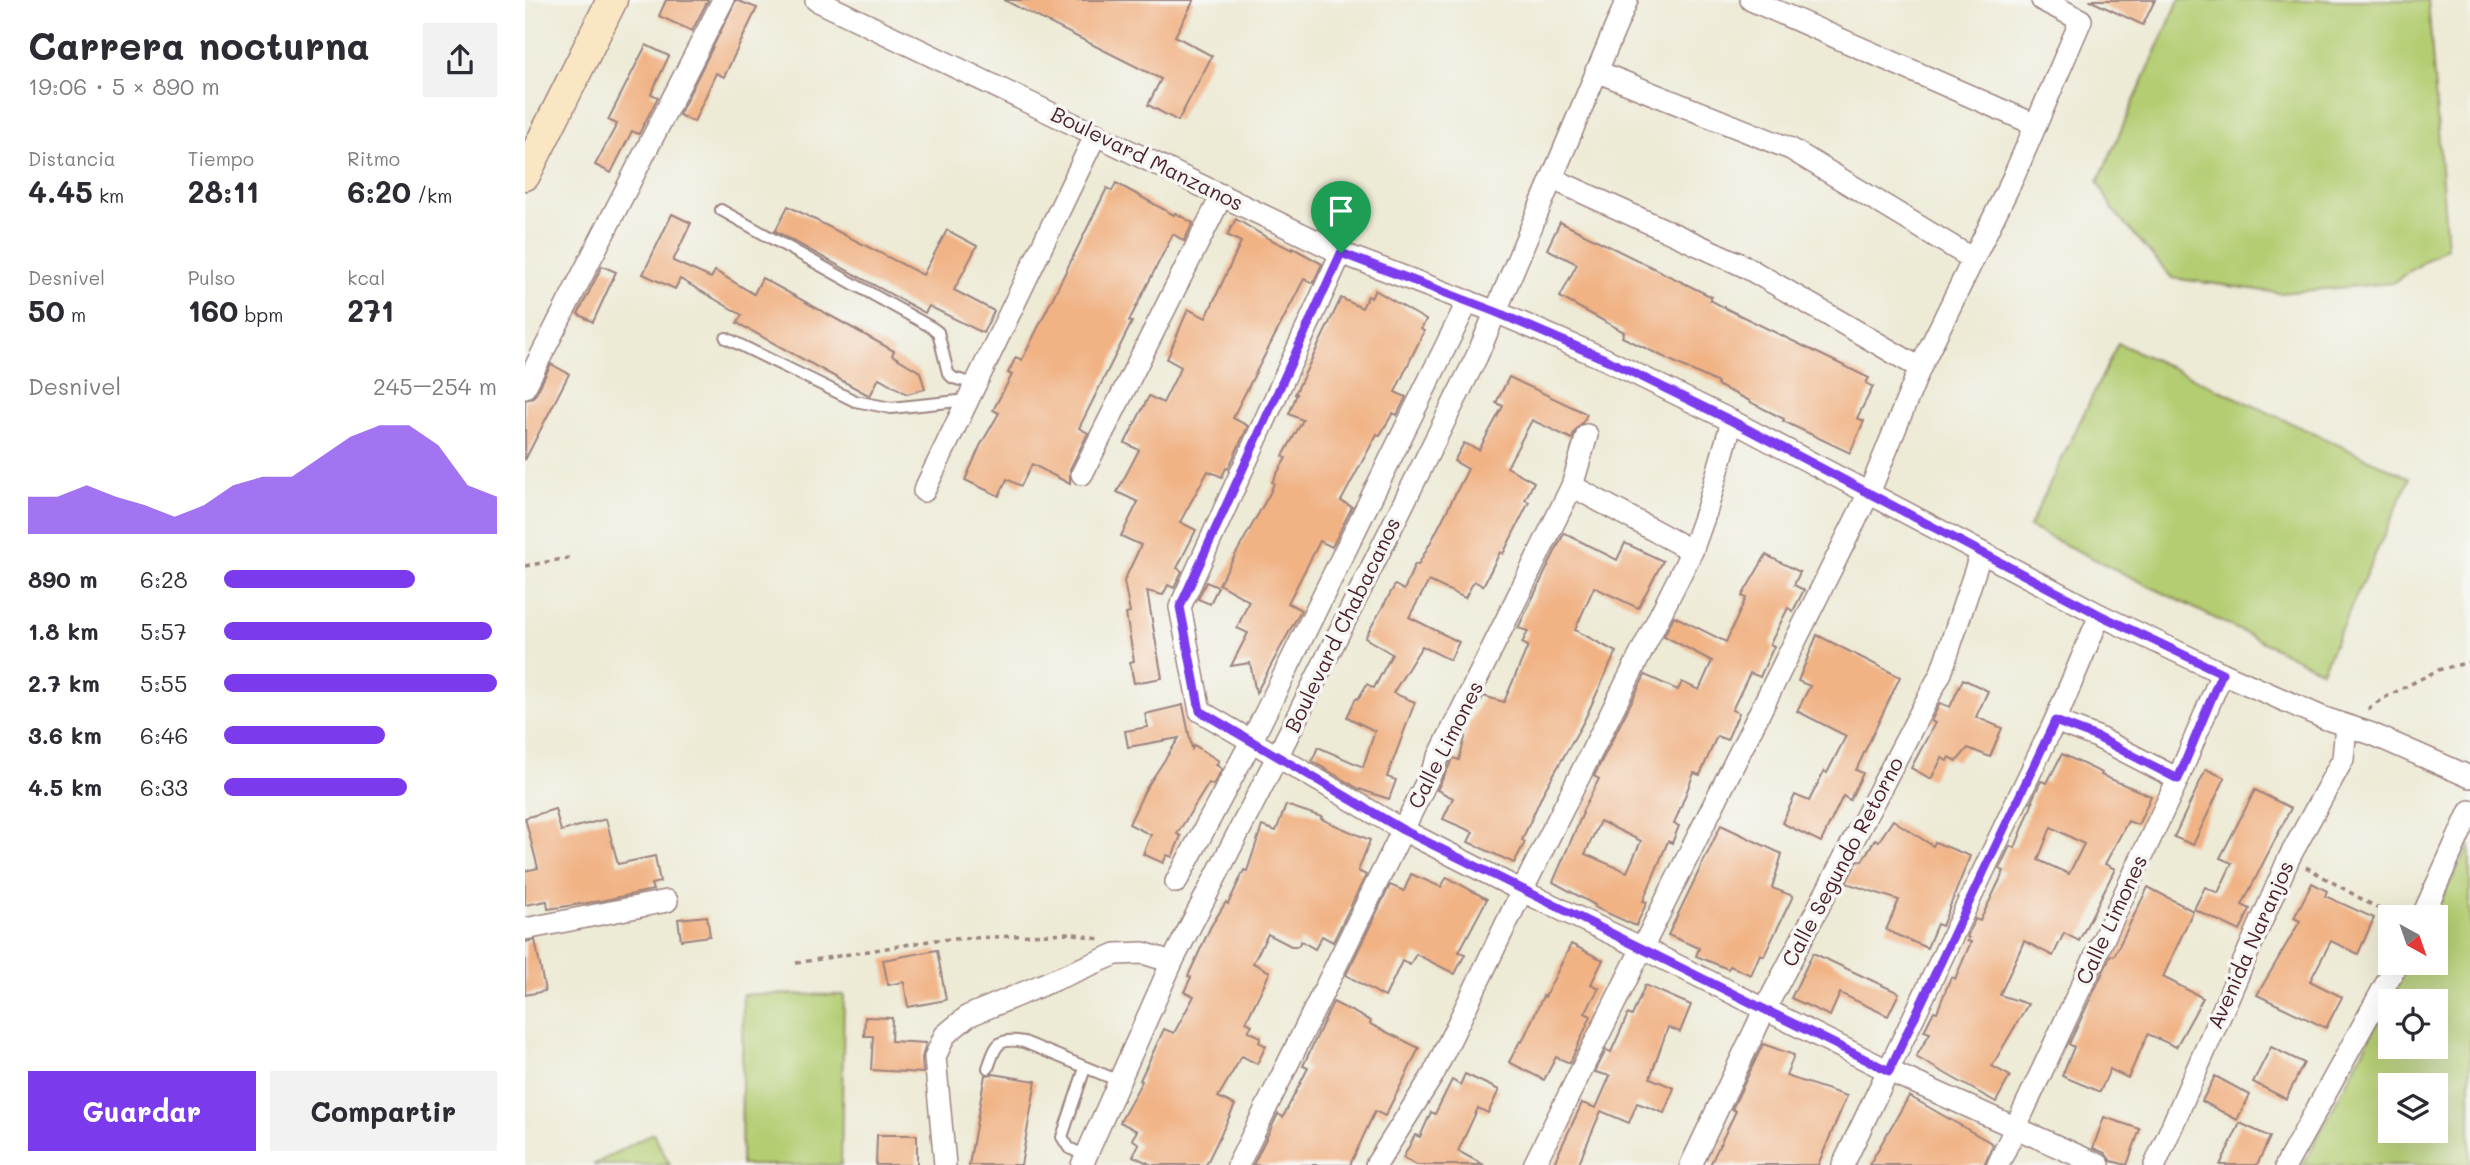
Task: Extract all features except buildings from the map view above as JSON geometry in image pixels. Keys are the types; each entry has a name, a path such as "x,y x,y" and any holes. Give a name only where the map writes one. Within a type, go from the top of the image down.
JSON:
{"main road":[{"path":"525,175 612,0"}],"street":[{"path":"525,387 723,0"},
{"name":"Boulevard Manzanos","path":"816,0 1341,253 1483,307 1605,359 1732,421 2100,615 2222,673 2470,777"},
{"path":"1483,307 1553,178 1627,0"},
{"path":"1751,0 2036,125"},
{"path":"1534,1165 1868,493 1920,368 2013,178 2081,20 2042,0"},
{"path":"1596,71 1791,149 1973,259"},
{"path":"923,491 1096,134"},
{"path":"1553,178 1744,265 1920,368"},
{"path":"1082,474 1222,195"},
{"path":"1341,253 1180,607 1200,711 1403,830 1522,891 1889,1071 2099,1165"},
{"name":"Boulevard Chabacanos","path":"1176,882 1483,307"},
{"name":"Boulevard Chabacanos","path":"1084,1161 1172,962 1471,369 1483,307"},
{"path":"1376,1165 1433,1075 1692,551 1732,421"},
{"name":"Calle Limones","path":"1238,1165 1572,486 1587,435"},
{"path":"1572,486 1692,551"},
{"name":"Calle Segundo Retorno","path":"1692,1165 1765,1009 1941,673 1981,553"},
{"path":"1843,1165 2055,721 2100,615"},
{"name":"Calle Limones","path":"1998,1165 2178,779 2222,673"},
{"path":"2055,721 2097,737 2178,779"},
{"name":"Avenida Naranjos","path":"2155,1165 2289,858 2343,759 2346,726"},
{"path":"2427,905 2470,811"},
{"path":"525,929 667,901"},
{"path":"945,1165 935,1057 945,1035 968,1016 1116,954 1143,953 1172,962"},
{"path":"2286,1165 2391,975"}],"lane":[{"path":"721,209 938,332 948,373 971,392"},
{"path":"726,338 855,401 891,408 971,392"},
{"path":"988,1068 996,1048 1002,1041 1010,1039 1024,1042 1119,1082"},
{"path":"1084,1161 1069,1148 1062,1137 1085,1068"}],"path":[{"path":"525,566 573,557"},
{"path":"2346,726 2382,699 2438,670 2470,662"},
{"path":"2289,858 2378,908"},
{"path":"796,963 935,940 1070,933 1097,937 1116,954"}],"green space":[{"path":"2179,0 2428,0 2447,247 2392,283 2280,293 2172,278 2113,210 2098,182"},
{"path":"2118,343 2410,478 2322,671 2029,527"},
{"path":"2470,845 2470,1165 2303,1165 2378,1022 2378,1059 2448,1059 2448,989 2395,989 2403,975 2448,975 2448,905 2438,905"},
{"path":"743,994 844,995 841,1165 741,1165"},
{"path":"653,1133 670,1165 593,1165"}],"route":[{"path":"1341,253 1496,312 1605,359 1732,421 2100,615 2222,673 2178,779 2097,737 2055,721 1889,1071 1403,830 1200,711 1180,607 1341,253"}]}
